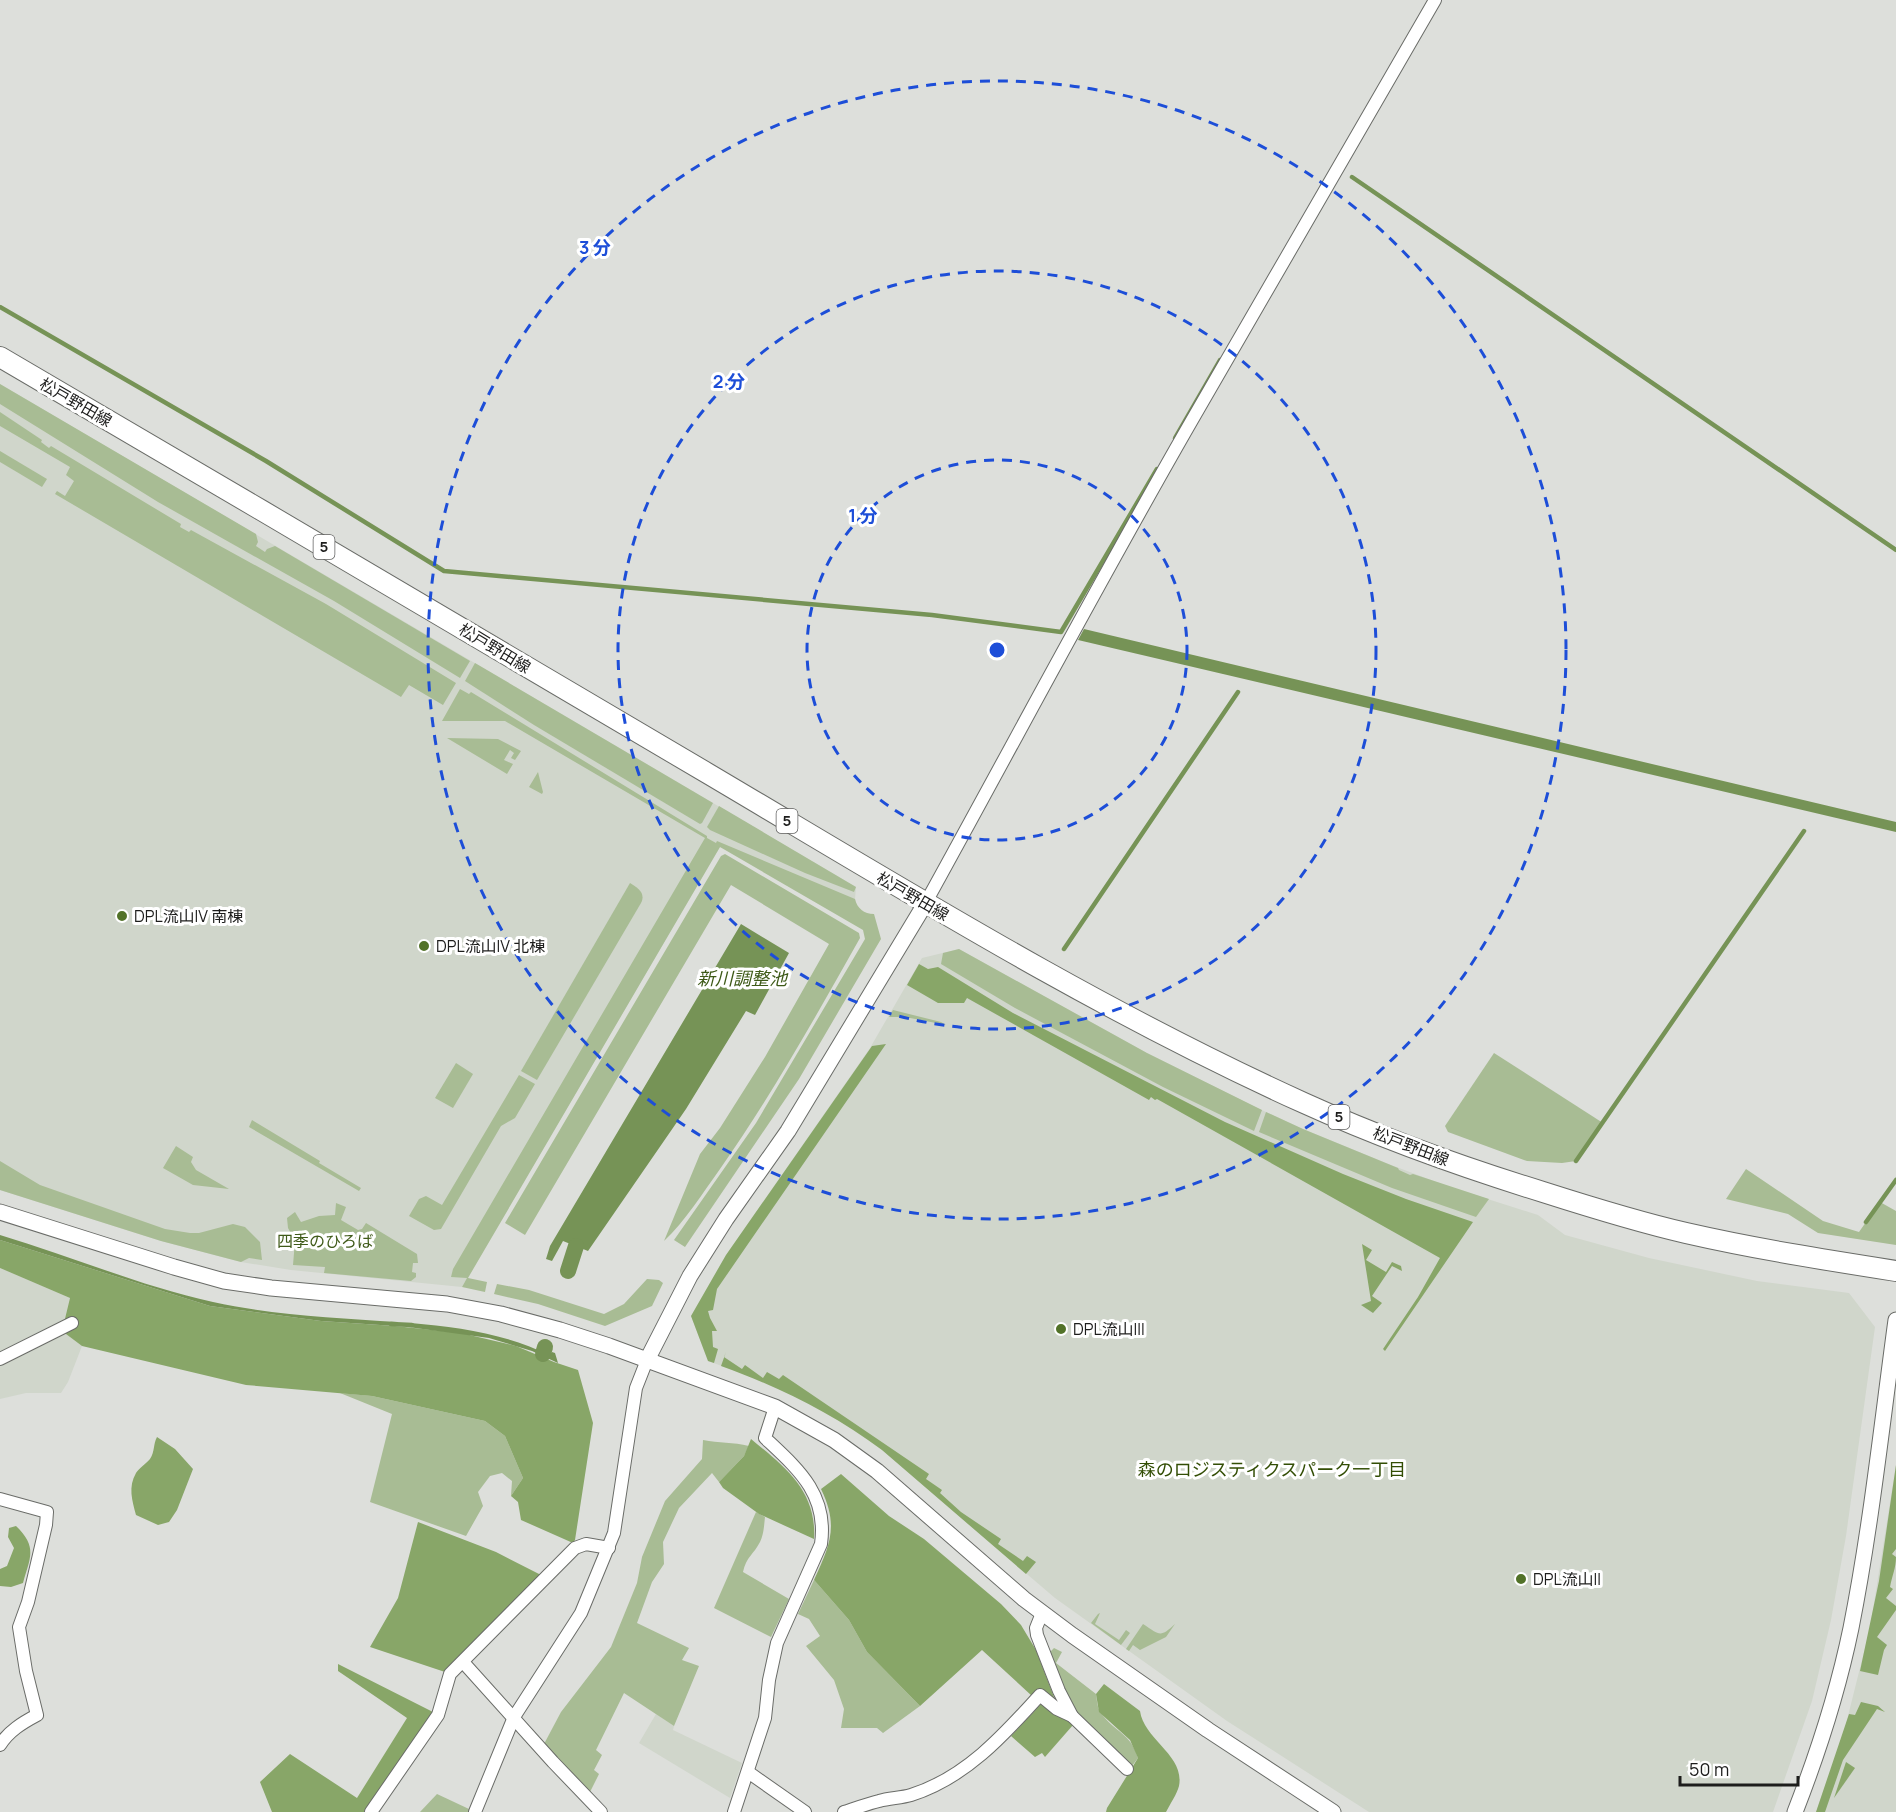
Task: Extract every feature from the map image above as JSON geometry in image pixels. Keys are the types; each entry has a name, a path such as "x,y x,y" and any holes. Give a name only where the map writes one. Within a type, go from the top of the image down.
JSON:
{"main road":[{"name":"松戸野田線","path":"0,357 926,904 1142,1025 1307,1104 1419,1150 1503,1180 1656,1226 1779,1252 1896,1271"}],"street":[{"path":"475,1812 513,1717 581,1613 609,1548 614,1533 636,1388 646,1360 694,1268 726,1218 788,1131 926,904 1081,617 1178,444 1435,0"},
{"path":"0,1212 224,1281 271,1288 456,1306 501,1314 560,1330 775,1407 834,1440 877,1472 1042,1613 1208,1730 1333,1812"},
{"path":"1795,1812 1824,1728 1851,1629 1862,1567 1896,1320"},
{"path":"0,1359 72,1323"},
{"path":"734,1812 765,1718 769,1680 777,1643 821,1544 824,1528 817,1498 809,1484 794,1465 765,1438 775,1407"},
{"path":"0,1499 47,1512 31,1591 19,1627 26,1671 37,1715 23,1722 0,1745"},
{"path":"371,1812 438,1715 450,1674 575,1548 586,1544 609,1548"},
{"path":"1042,1613 1036,1628 1037,1635 1059,1691 1072,1716 1127,1769"},
{"path":"463,1662 601,1812"},
{"path":"844,1812 881,1800 911,1795 951,1776 972,1763 991,1747 1040,1695 1057,1709 1072,1716"},
{"path":"748,1772 805,1812"}],"shaded area":[{"path":"0,384 856,887 856,905 863,911 720,847 462,1287 291,1270 241,1262 161,1241 0,1190"},
{"path":"959,949 1147,1053 1251,1105 1391,1165 1450,1187 1538,1215 1565,1235 1649,1258 1757,1281 1849,1293 1875,1327 1846,1536 1831,1620 1812,1701 1773,1812 1369,1812 1227,1721 1055,1598 858,1432 807,1402 755,1378 708,1361 691,1316 726,1255 870,1048 922,958"},
{"path":"919,964 928,969 938,967 1013,1013 1225,1122 1343,1174 1473,1222 1385,1351 1383,1349 1418,1297 1440,1258 1157,1099 1151,1097 1149,1100 967,998 964,1003 938,1003 907,985"},
{"path":"886,1044 717,1289 713,1310 708,1311 717,1331 712,1331 713,1347 718,1349 714,1363 708,1361 691,1316 726,1255 872,1046"},
{"path":"0,1240 210,1306 321,1321 461,1333 516,1346 578,1370 593,1423 575,1540 573,1543 521,1520 518,1502 511,1496 523,1478 505,1436 485,1421 372,1396 246,1385 82,1346 62,1331 70,1298 0,1268"},
{"path":"1362,1244 1372,1250 1366,1260 1386,1272 1392,1262 1401,1266 1402,1271 1392,1266 1372,1296 1382,1303 1373,1313 1361,1305 1371,1301"},
{"path":"0,1268 70,1298 64,1322 0,1353"},
{"path":"62,1331 82,1346 68,1382 61,1393 26,1393 0,1399 0,1364"},
{"path":"724,1357 742,1369 745,1365 763,1378 767,1372 779,1379 783,1375 929,1474 926,1479 942,1490 940,1493 961,1512 1001,1539 998,1544 1023,1561 1027,1556 1036,1562 1026,1574 882,1450 844,1424 804,1402 721,1366"},
{"path":"157,1437 175,1449 193,1469 177,1510 169,1522 158,1525 136,1515 131,1488 136,1473 152,1456"},
{"path":"751,1439 787,1470 804,1494 814,1522 814,1539 759,1514 723,1488 719,1482 744,1456"},
{"path":"1896,1465 1896,1812 1816,1812 1842,1740 1870,1628"},
{"path":"1896,1465 1896,1549 1892,1554 1896,1557 1896,1561 1890,1587 1893,1589 1886,1598 1896,1606 1896,1610 1877,1637 1887,1645 1878,1675 1860,1671 1879,1581"},
{"path":"841,1474 889,1516 924,1539 1001,1604 1021,1625 1036,1650 1057,1705 1032,1696 982,1650 920,1706 867,1652 849,1620 814,1580 828,1546 831,1525 827,1502 821,1489"},
{"path":"418,1522 496,1552 541,1575 445,1672 370,1647 398,1598"},
{"path":"16,1526 23,1533 30,1547 28,1566 23,1583 11,1587 0,1586 0,1569 7,1566 14,1548 8,1537 9,1528"},
{"path":"338,1664 433,1712 364,1812 272,1812 260,1782 290,1754 357,1798 407,1718 338,1671"},
{"path":"1104,1684 1140,1711 1149,1731 1176,1765 1179,1786 1166,1812 1106,1812 1138,1758 1130,1740 1099,1712 1096,1694"},
{"path":"1043,1702 1073,1725 1045,1757 1042,1753 1035,1757 1011,1736"},
{"path":"1861,1702 1878,1706 1885,1712 1877,1709 1843,1760 1825,1812 1816,1812 1849,1714 1855,1715"},
{"path":"656,1714 674,1726 673,1730 742,1763 730,1798 639,1743"},
{"path":"1846,1762 1855,1768 1834,1798"}],"green space":[{"path":"0,384 256,534 258,542 256,546 265,552 275,546 470,661 460,678 334,601 158,502 0,404"},
{"path":"0,412 42,440 41,442 49,448 51,446 181,524 180,527 189,532 191,530 326,604 456,683 443,705 409,685 401,697 55,494 57,491 65,496 74,481 66,475 70,467 0,426"},
{"path":"0,451 47,479 42,487 0,462"},
{"path":"475,663 713,803 702,823 700,824 534,725 465,681"},
{"path":"460,689 469,694 471,692 716,843 717,841 855,899 862,910 874,914 881,939 799,1079 685,1247 674,1240 756,1123 865,939 863,930 720,847 468,1278 487,1282 485,1292 462,1287 467,1278 451,1277 453,1269 705,838 505,721 442,721"},
{"path":"447,738 498,739 521,751 515,760 511,758 514,753 510,750 504,760 513,764 507,774"},
{"path":"538,772 543,792 542,794 529,787"},
{"path":"719,806 856,887 854,892 805,873 710,830 707,827"},
{"path":"725,854 859,933 860,938 758,1113 694,1206 664,1241 700,1154 720,1128 765,1057 829,944 731,885 525,1235 505,1223 721,856"},
{"path":"630,883 642,894 641,903 537,1080 521,1071"},
{"path":"959,949 1147,1053 1262,1110 1254,1131 1163,1087 1015,1008 941,964 943,953"},
{"path":"893,1010 946,1025 905,1017 889,1017"},
{"path":"1494,1053 1603,1123 1576,1161 1562,1163 1527,1161 1448,1132 1445,1126"},
{"path":"456,1063 473,1074 453,1108 435,1098"},
{"path":"519,1075 535,1084 515,1118 501,1126 441,1229 434,1230 409,1216 419,1199 426,1196 442,1205"},
{"path":"1266,1112 1410,1175 1413,1174 1489,1199 1476,1217 1392,1188 1259,1132"},
{"path":"252,1120 361,1188 359,1191 249,1127"},
{"path":"176,1146 193,1157 191,1162 196,1170 229,1189 193,1185 163,1168"},
{"path":"0,1161 40,1185 165,1229 199,1233 233,1224 245,1227 260,1242 262,1260 249,1258 241,1262 161,1241 0,1190"},
{"path":"1746,1169 1823,1221 1859,1232 1880,1202 1896,1211 1896,1245 1818,1233 1788,1214 1726,1199"},
{"name":"四季のひろば","path":"336,1203 346,1207 341,1220 358,1230 362,1229 366,1223 417,1254 418,1263 413,1263 412,1272 416,1273 416,1277 411,1281 324,1273 325,1267 293,1265 295,1241 288,1228 287,1218 295,1212 301,1222 319,1216 335,1215"},
{"path":"647,1279 659,1280 663,1283 652,1306 605,1326 538,1304 494,1294 497,1284 529,1290 604,1314 624,1304"},
{"path":"340,1393 372,1396 485,1421 505,1436 523,1478 511,1496 512,1481 502,1473 490,1476 478,1492 483,1506 466,1536 370,1502 392,1414"},
{"path":"703,1440 749,1446 744,1456 719,1482 712,1473 679,1508 663,1542 664,1564 652,1582 637,1623 689,1648 682,1660 699,1666 674,1726 624,1693 596,1750 602,1755 594,1770 599,1774 589,1794 544,1744 561,1712 611,1647 637,1583 642,1557 665,1501 702,1459"},
{"path":"756,1512 765,1517 763,1533 743,1572 789,1599 771,1637 714,1608"},
{"path":"814,1580 849,1620 867,1652 920,1706 883,1733 877,1728 841,1728 844,1709 834,1680 806,1646 820,1636 809,1619 798,1614"},
{"path":"1100,1613 1095,1624 1119,1640 1126,1630 1130,1633 1121,1645 1091,1623"},
{"path":"1143,1624 1153,1631 1163,1633 1175,1624 1166,1637 1140,1650 1133,1645 1129,1651 1126,1649"},
{"path":"1054,1648 1062,1652 1056,1663 1096,1694 1101,1713 1131,1743 1138,1758 1132,1766 1077,1712 1066,1696 1049,1653"},
{"path":"437,1794 469,1809 468,1812 420,1812"}],"water":[{"path":"1084,629 1896,822 1896,832 1078,640"},
{"name":"新川調整池","path":"741,924 789,953 755,1015 746,1011 686,1109 588,1251 563,1241 552,1261 546,1259 550,1246"},
{"path":"0,1235 159,1288 213,1302 282,1313 398,1322 395,1326 321,1321 210,1306 0,1240"},
{"path":"411,1323 464,1329 499,1337 549,1355 552,1352 555,1353 558,1363 532,1351 489,1338 408,1327"}],"waterway":[{"path":"1352,177 1896,550"},
{"path":"0,307 266,461 444,571 932,615 1061,632 1157,469"},
{"path":"1175,438 1220,360"},
{"path":"1064,949 1238,692"},
{"path":"1576,1161 1804,831"},
{"path":"1866,1222 1896,1180"},
{"path":"568,1271 576,1246"},
{"path":"391,1324 412,1325"},
{"path":"543,1354 545,1347"}],"place":[{"name":"DPL流山IV 南棟","path":"122,916"},
{"name":"DPL流山IV 北棟","path":"424,946"},
{"name":"DPL流山III","path":"1061,1329"},
{"name":"DPL流山II","path":"1521,1579"}],"district":[{"name":"森のロジスティクスパーク一丁目","path":"1272,1470"}]}
